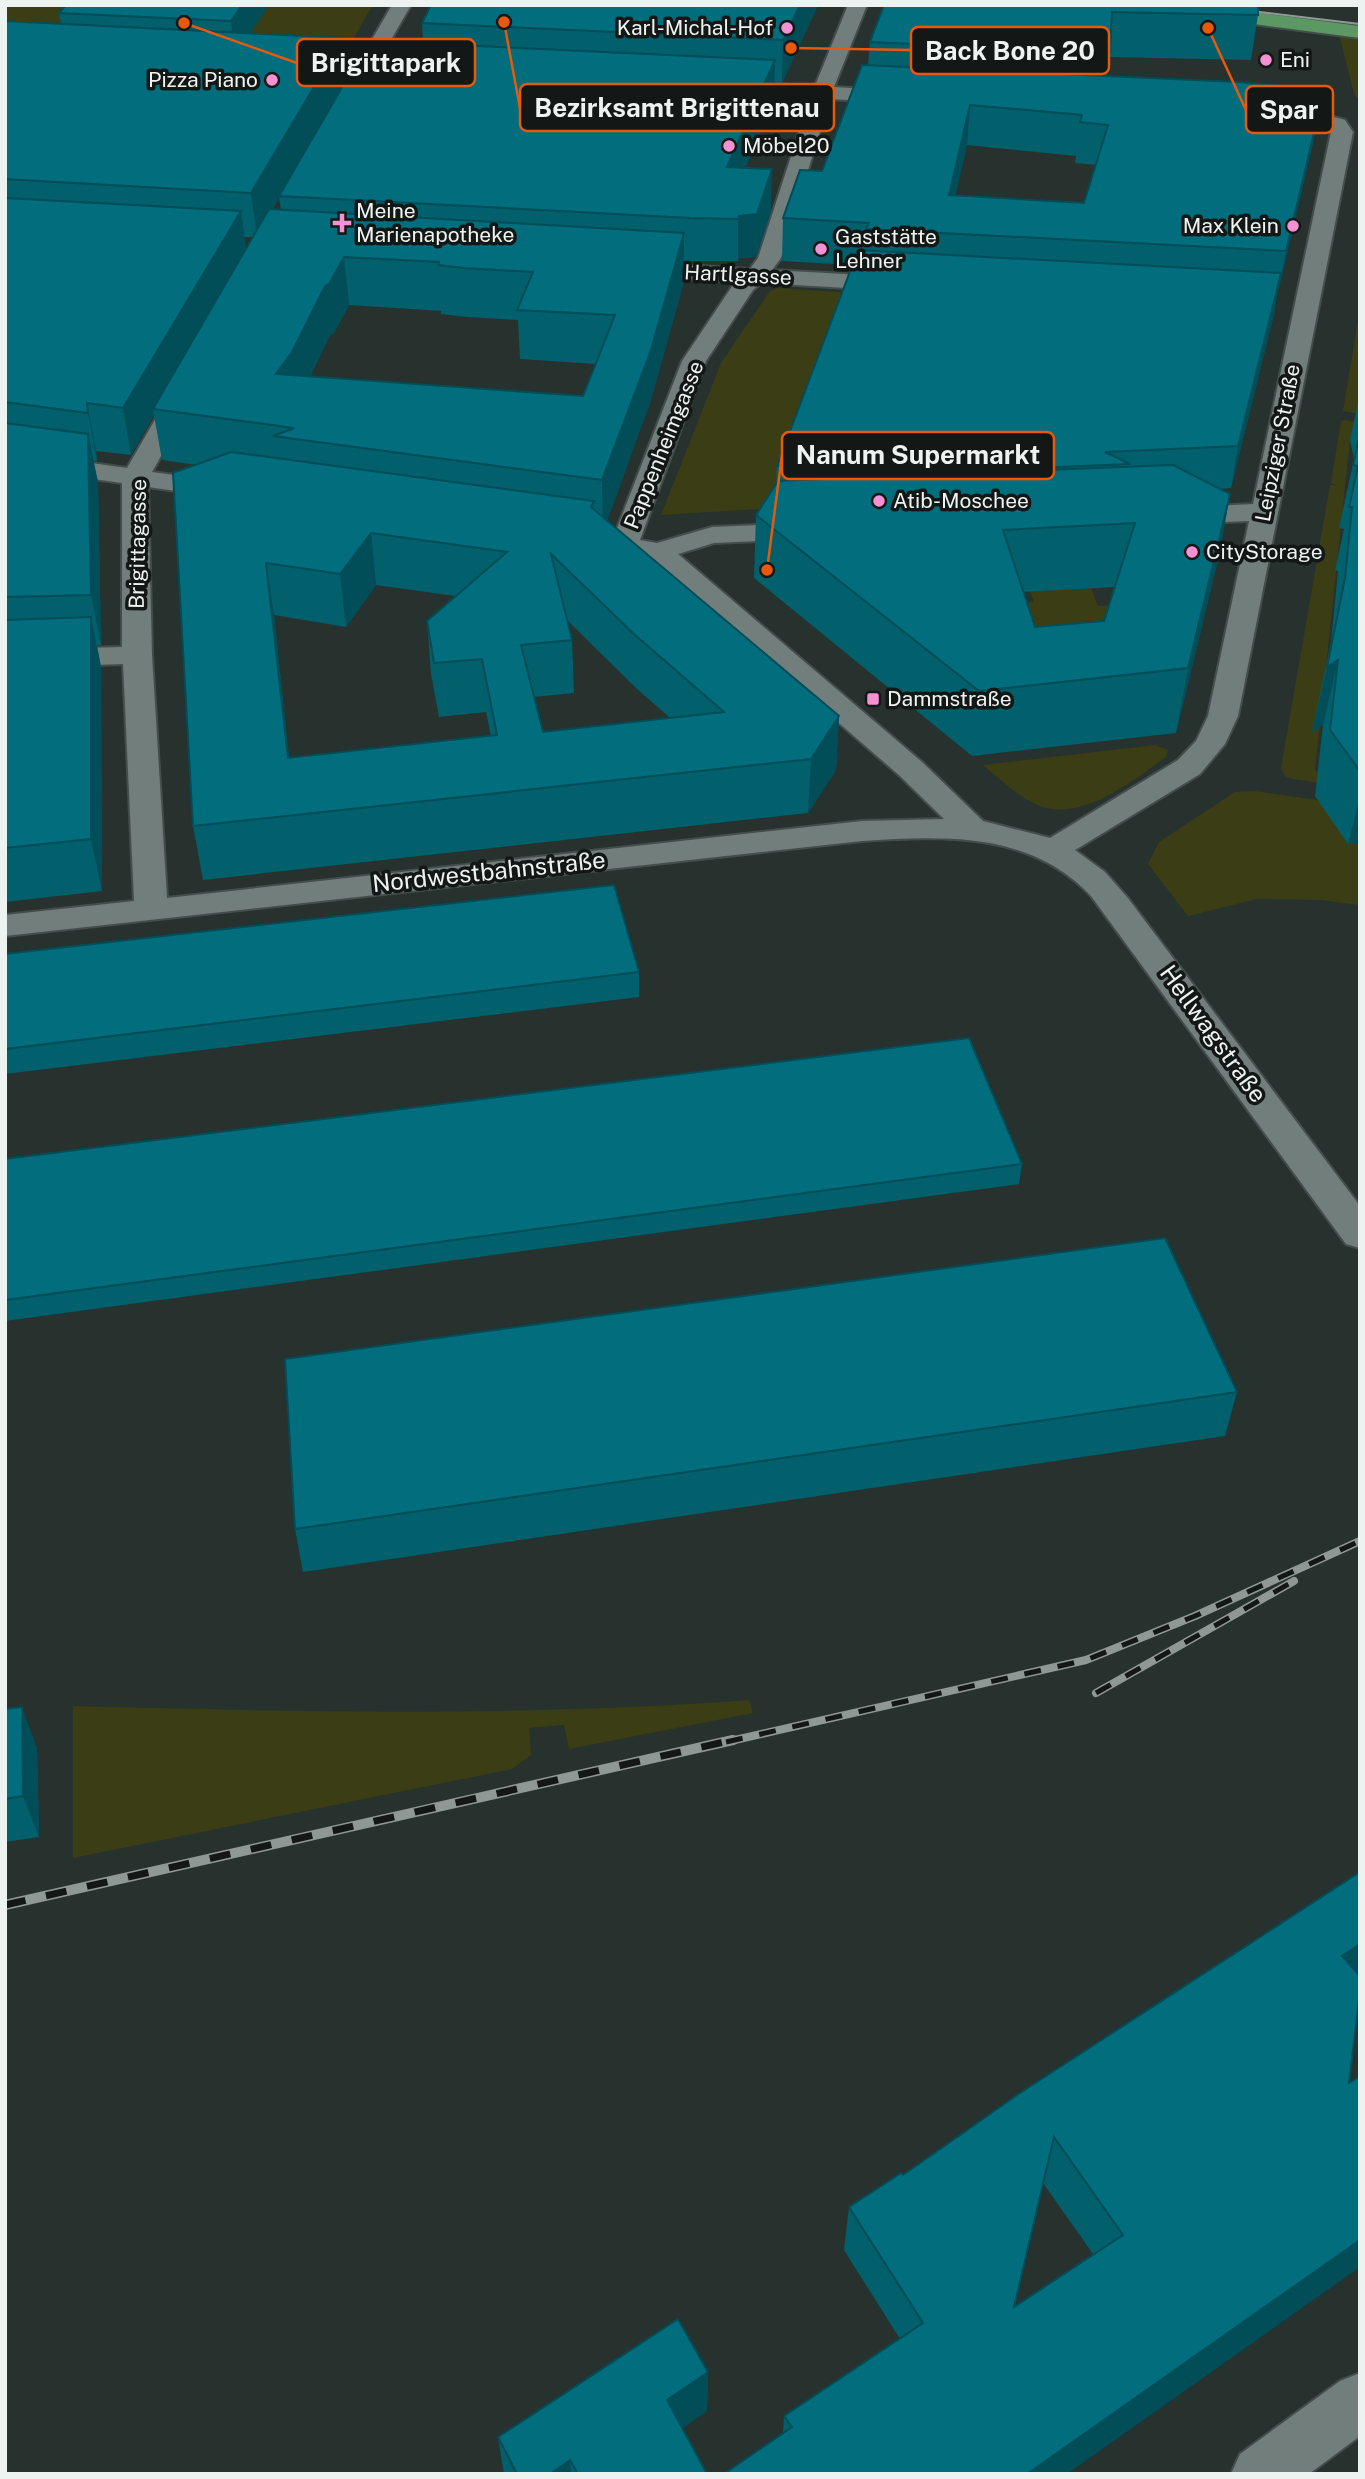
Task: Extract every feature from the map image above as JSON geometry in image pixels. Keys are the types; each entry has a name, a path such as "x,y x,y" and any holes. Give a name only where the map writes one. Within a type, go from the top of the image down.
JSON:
{"main road":[{"path":"1155,5 1360,32"},
{"path":"1267,5 1360,13"}],"street":[{"path":"345,105 402,5"},
{"name":"Pappenheimgasse","path":"624,545 694,361 744,285 756,276 769,258 822,93 858,5"},
{"path":"337,69 392,71"},
{"path":"698,87 917,98"},
{"name":"Leipziger Straße","path":"1051,850 1098,825 1189,767 1210,744 1223,716 1264,512 1293,305 1342,132 1342,128 1332,121 1243,115"},
{"name":"Hartlgasse","path":"612,268 921,285"},
{"name":"Brigittagasse","path":"151,909 138,655 135,478 195,373"},
{"path":"5,459 247,493"},
{"path":"1154,517 1264,512"},
{"path":"556,536 658,551 712,535 836,530"},
{"name":"Pappenheimgasse","path":"658,551 911,769 974,830"},
{"path":"5,659 138,655"},
{"name":"Nordwestbahnstraße","path":"5,926 862,831 940,827 974,830"},
{"path":"974,830 1029,842 1051,850"},
{"name":"Hellwagstraße","path":"1051,850 1094,879 1128,919 1360,1234"},
{"path":"1261,2474 1360,2401"}],"green space":[{"path":"5,5 373,5 343,56 5,40"},
{"path":"1339,34 1360,37 1360,101 1354,94"},
{"path":"778,288 855,293 776,508 661,515 721,363 770,291"},
{"path":"1360,308 1360,414 1343,411"},
{"path":"1341,421 1360,423 1350,440 1315,770 1360,789 1293,779 1285,776 1281,768 1330,485 1337,485 1331,483"},
{"path":"1091,588 1098,606 1136,605 1105,654 1006,624 999,603 1034,602 1030,591"},
{"path":"1155,745 1168,750 1166,757 1121,788 1087,805 1069,809 1052,809 1035,804 1014,791 983,765"},
{"path":"1254,791 1360,806 1360,905 1321,900 1257,899 1188,916 1148,864 1159,842 1235,792"},
{"path":"749,1700 753,1713 569,1749 564,1725 529,1728 531,1755 512,1769 73,1858 73,1706 411,1712 580,1709"}],"building":[{"path":"66,5 242,5 231,21 59,13"},
{"path":"431,5 800,5 783,40 422,23"},
{"path":"884,5 1258,5 1258,15 1112,12 1110,53 870,42"},
{"path":"5,21 343,38 251,193 5,179"},
{"path":"369,41 775,60 727,167 772,169 757,214 739,216 738,219 690,218 279,196"},
{"path":"862,65 1238,82 1324,90 1286,251 866,229 869,223 783,218 800,170 822,171","holes":["970,105 1082,115 1080,122 1108,125 1084,203 949,195"]},
{"path":"5,198 241,211 123,408 87,403 88,413 5,402"},
{"path":"269,209 684,233 651,350 602,480 273,436 294,428 153,409","holes":["344,257 439,262 438,265 464,268 533,272 517,310 615,315 583,396 276,374 292,352 325,286 329,284"]},
{"path":"858,250 1281,273 1238,446 1105,452 1130,464 792,478 801,464 777,466"},
{"path":"5,423 88,434 91,595 5,597"},
{"path":"1360,434 1360,771 1330,730 1338,660 1327,667 1345,578 1352,507 1349,507 1358,466 1353,465"},
{"path":"231,452 594,501 591,507 839,716 811,759 193,826 173,473","holes":["371,533 507,552 427,621 434,663 482,659 497,735 288,758 266,563 340,574","551,554 635,635 724,712 543,732 521,645 572,640"]},
{"path":"1173,465 1230,494 1188,668 979,691 756,515 778,481","holes":["1135,523 1104,621 1035,627 1003,530"]},
{"path":"91,617 91,839 5,848 5,620"},
{"path":"614,885 639,972 5,1049 5,954"},
{"path":"969,1038 1022,1164 5,1300 5,1159"},
{"path":"1165,1238 1237,1392 295,1529 285,1359"},
{"path":"22,1707 23,1796 5,1799 5,1709"},
{"path":"1360,1872 1360,1944 1342,1956 1360,1976 1349,2083 1360,2076 1360,2240 1027,2474 724,2474 792,2427 784,2416 923,2323 849,2207 901,2173 903,2175 1020,2093","holes":["1054,2137 1123,2235 1014,2307"]},
{"path":"678,2319 708,2372 667,2400 707,2474 578,2474 570,2460 550,2474 517,2474 498,2437"}],"tram line":[{"path":"1201,5 1360,24"}],"railway":[{"path":"726,1742 1086,1660 1195,1616 1360,1541"},
{"path":"1096,1693 1294,1581"},
{"path":"5,1905 733,1740"}],"place":[{"name":"Bezirksamt Brigittenau","path":"504,22"},
{"name":"Brigittapark","path":"184,23"},
{"name":"Karl-Michal-Hof","path":"787,28"},
{"name":"Spar","path":"1208,28"},
{"name":"Back Bone 20","path":"791,48"},
{"name":"Eni","path":"1266,60"},
{"name":"Pizza Piano","path":"272,80"},
{"name":"Möbel20","path":"729,146"},
{"name":"Meine Marienapotheke","path":"342,223"},
{"name":"Max Klein","path":"1293,226"},
{"name":"Gaststätte Lehner","path":"821,249"},
{"name":"Atib-Moschee","path":"879,501"},
{"name":"CityStorage","path":"1192,552"},
{"name":"Nanum Supermarkt","path":"767,570"},
{"name":"Dammstraße","path":"873,699"}]}
